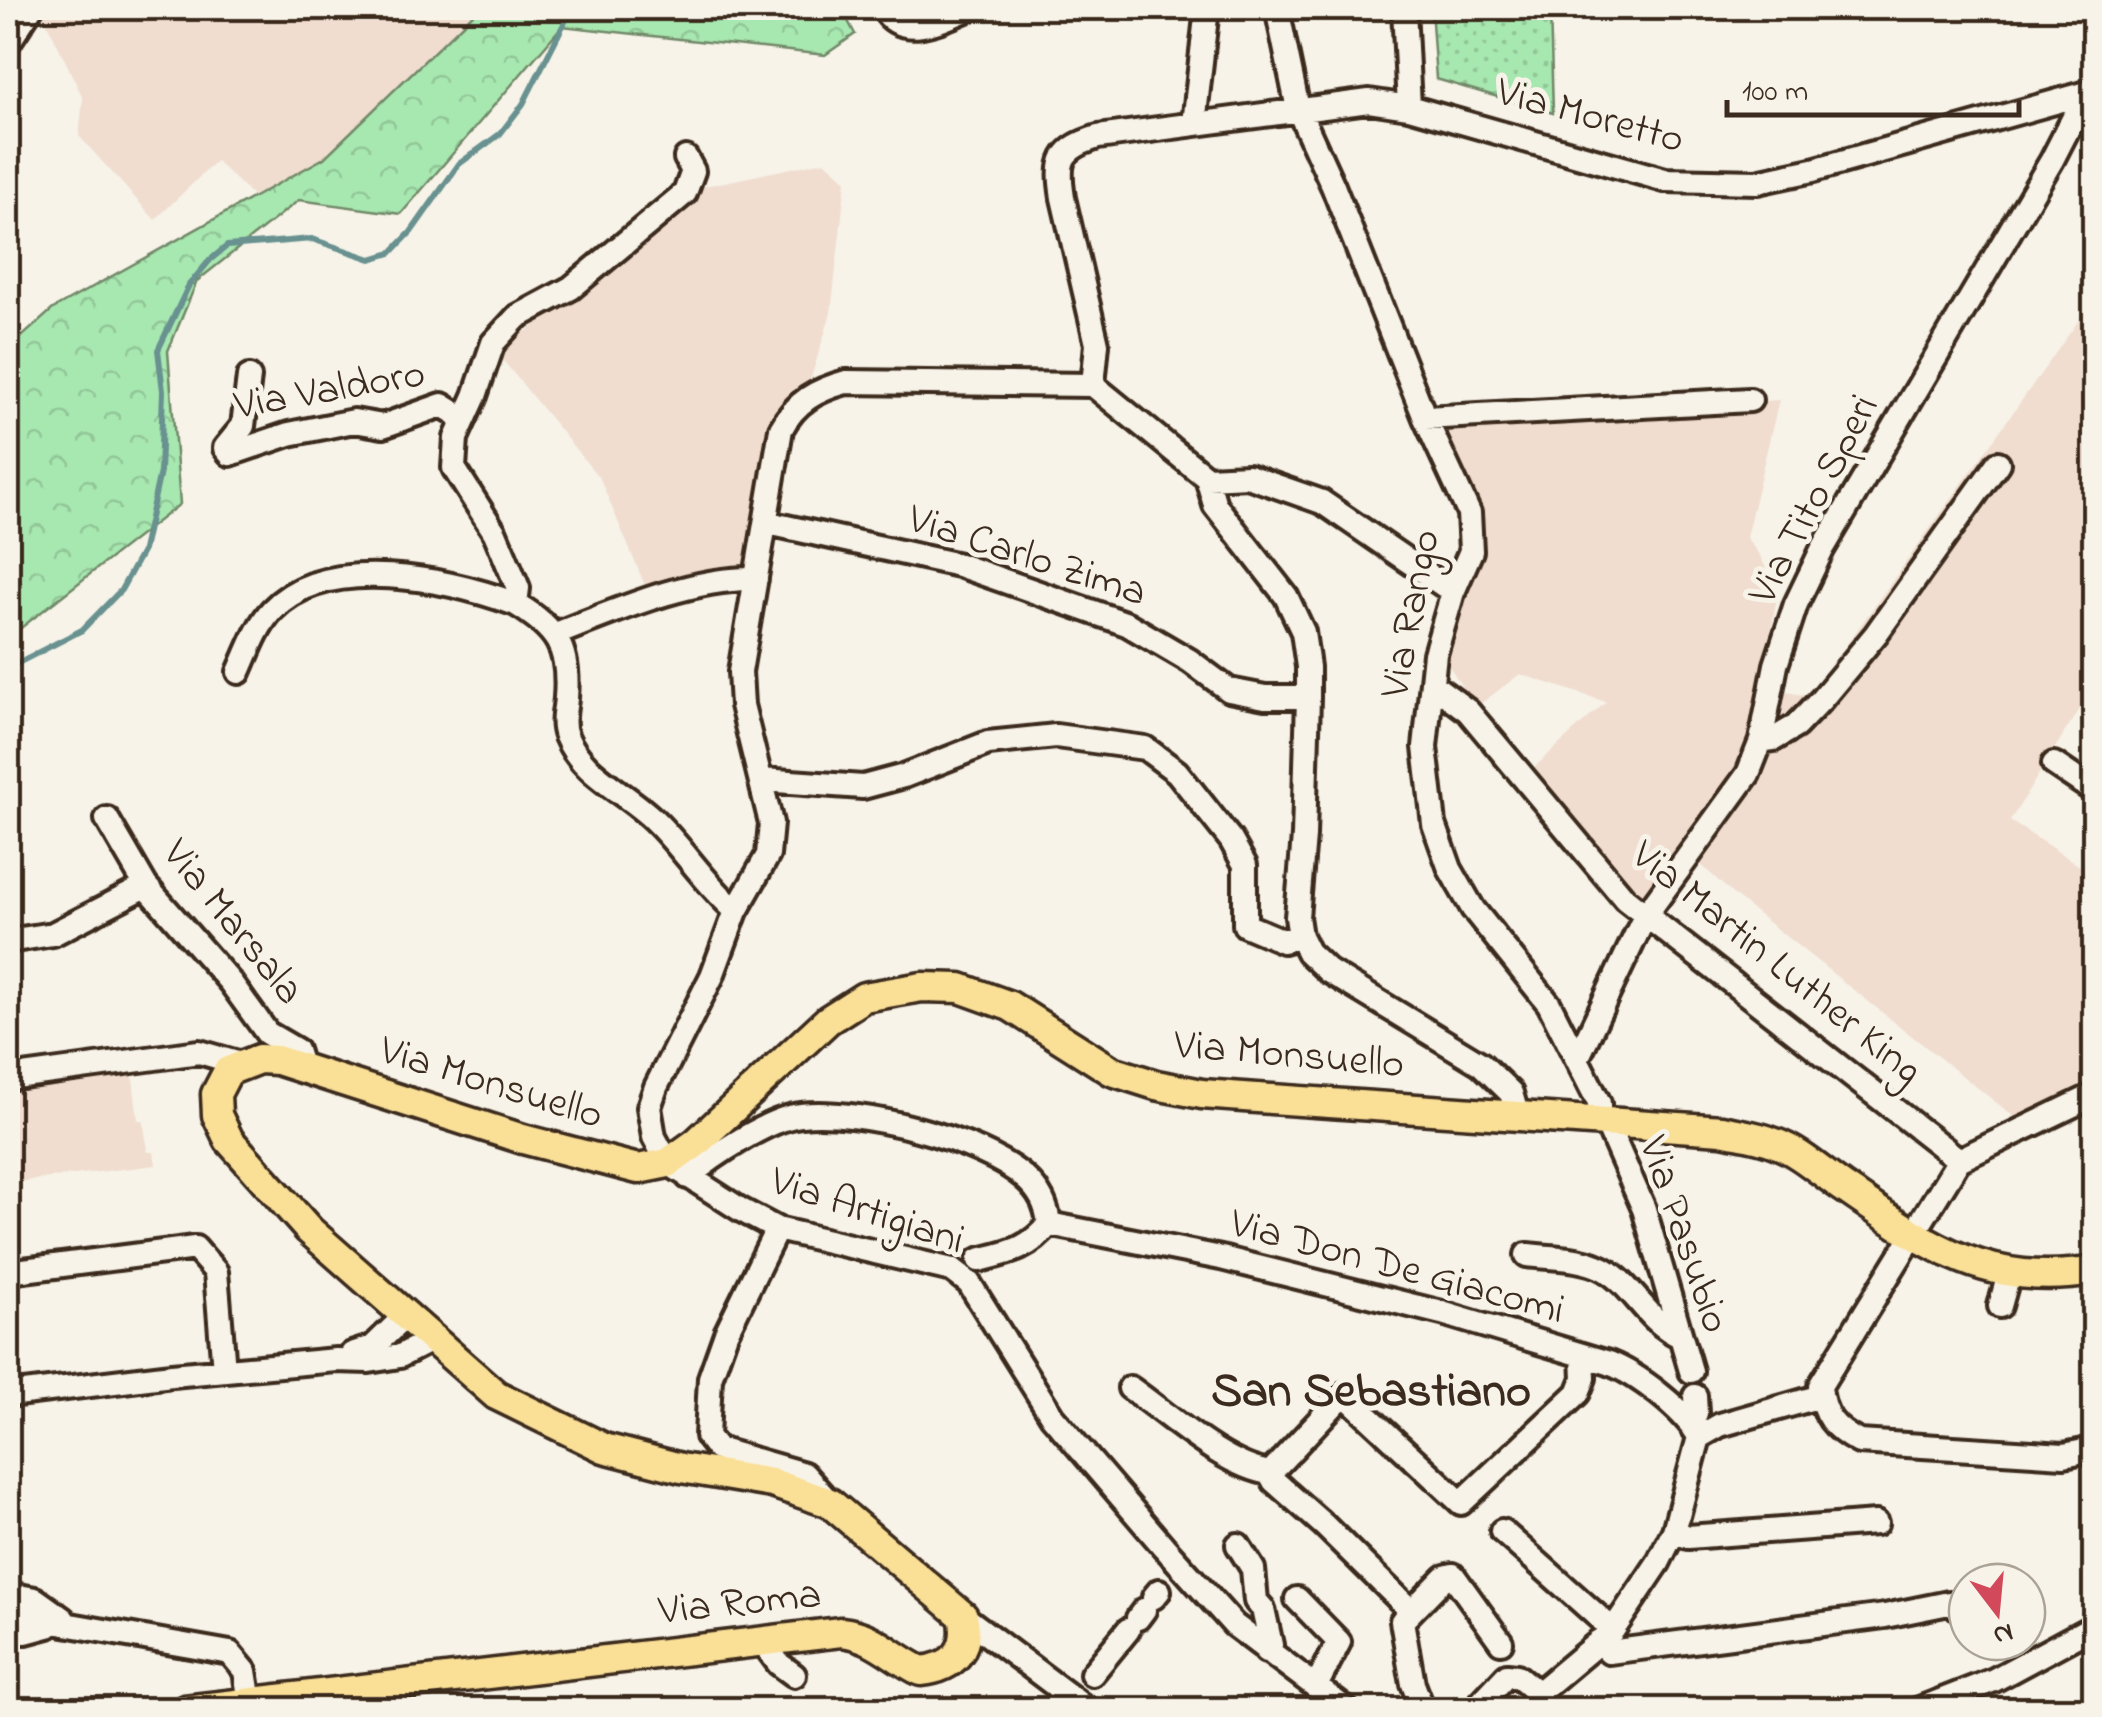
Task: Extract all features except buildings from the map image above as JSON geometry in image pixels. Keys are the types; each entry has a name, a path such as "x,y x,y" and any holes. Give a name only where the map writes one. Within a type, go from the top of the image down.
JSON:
{"main road":[{"name":"Via Monsuello","path":"241,1064 277,1060 523,1138 638,1169 678,1170 696,1143 828,1020 864,998 922,986 960,988 1010,1006 1112,1071 1156,1085 1220,1095 1722,1130 1777,1143 1914,1235 1949,1254 2008,1274 2094,1271"},
{"path":"241,1064 228,1071 216,1094 216,1115 228,1140 309,1230 496,1395 604,1448 681,1468 772,1483 830,1504 963,1616"},
{"name":"Via Roma","path":"184,1710 250,1702 380,1698 841,1632 859,1634 921,1671 935,1670 950,1664 962,1652 966,1635 963,1616"}],"street":[{"path":"8,43 30,8"},
{"path":"883,8 890,20 908,27 929,24 971,8"},
{"path":"1194,124 1207,8"},
{"name":"Via Rango","path":"1277,8 1298,109 1333,186 1425,418 1469,513 1471,551 1453,592 1436,654 1426,747 1434,824 1450,869 1473,909 1550,1004 1599,1102 1602,1122"},
{"path":"1404,8 1409,107"},
{"name":"Via Moretto","path":"1298,109 1352,102 1409,107 1666,180 1758,182 2094,93"},
{"name":"Via Tito Speri","path":"1578,1057 1644,916 1748,774 1762,741 1776,665 1796,604 1822,550 2073,119 2094,93"},
{"path":"1093,385 1098,344 1063,198 1059,174 1063,157 1075,144 1098,136 1298,109"},
{"name":"Via Valdoro","path":"516,604 518,588 495,533 454,468 456,438 492,343 517,317 571,288 685,193 693,171 686,158"},
{"name":"Via Valdoro","path":"249,377 244,426 225,448 230,454 289,434 354,421 383,426 442,405 464,418"},
{"path":"979,1260 1021,1249 1037,1240 1049,1224 1039,1192 1023,1175 993,1156 904,1125 854,1115 798,1115 678,1170 654,1137 649,1107 712,976 736,912 768,855 771,824 742,705 740,672 781,429 791,411 824,388 846,382 1093,385 1207,478 1215,505 1286,596 1302,632 1308,698 1304,836 1296,917 1300,936 1308,952 1328,971 1481,1064 1512,1093 1516,1114"},
{"path":"1425,418 1750,400"},
{"path":"1762,741 1774,740 1796,726 1821,700 1876,634 1998,463"},
{"path":"1207,478 1248,476 1322,502 1453,592"},
{"name":"Via Carlo Zima","path":"768,523 960,565 1127,624 1190,661 1229,690 1264,697 1308,698"},
{"path":"238,672 260,627 276,606 299,589 336,576 424,580 462,586 516,604 556,634 564,661 567,695 562,728 572,752 654,820 736,912"},
{"path":"556,634 680,591 730,578 756,579"},
{"name":"Via Martin Luther King","path":"1433,685 1468,711 1626,900 1960,1160"},
{"path":"762,780 863,786 904,776 988,744 1056,736 1145,748 1177,772 1231,840 1244,865 1245,925 1283,942 1300,936"},
{"path":"2054,764 2094,790"},
{"name":"Via Marsala","path":"107,819 146,886 231,983 267,1033 296,1050 302,1069"},
{"path":"8,941 53,934 146,886"},
{"name":"Via Monsuello","path":"8,1078 199,1052 241,1064"},
{"path":"2094,1095 1960,1160 1821,1379 1820,1396 1836,1430 1873,1454 2064,1456 2094,1448"},
{"name":"Via Pasubio","path":"1602,1122 1644,1209 1691,1371"},
{"name":"Via Artigiani","path":"678,1170 786,1230 952,1270 969,1283 1052,1416 1164,1547 1154,1598 1234,1625 1347,1710"},
{"name":"Via Don De Giacomi","path":"1049,1224 1220,1258 1424,1308 1583,1356 1626,1370 1695,1430"},
{"path":"786,1230 726,1333 710,1378 707,1436 717,1449 804,1474 830,1504"},
{"path":"8,1272 195,1248 216,1272 224,1370"},
{"path":"1527,1255 1583,1261 1605,1270 1663,1329 1680,1336"},
{"path":"2001,1306 2008,1274"},
{"path":"336,1360 373,1347 404,1316"},
{"path":"8,1395 224,1370 336,1360 369,1361 400,1356 431,1340"},
{"path":"1270,1473 1344,1394 1461,1503 1578,1392 1584,1378 1583,1356"},
{"path":"1130,1388 1231,1459 1251,1470 1270,1473"},
{"name":"Via Pasubio","path":"1533,1701 1616,1630 1658,1563 1674,1532 1695,1430 1695,1396"},
{"path":"1695,1430 1820,1396"},
{"path":"1270,1473 1411,1611"},
{"path":"1674,1532 1688,1537 1876,1524"},
{"path":"1502,1531 1616,1630 1610,1652 1885,1616 1947,1603"},
{"path":"1238,1545 1252,1570 1256,1601 1263,1609 1271,1645 1266,1651"},
{"path":"1422,1710 1413,1684 1402,1621 1445,1576 1453,1575 1502,1642"},
{"path":"8,1594 35,1598 66,1622"},
{"path":"1092,1674 1154,1598"},
{"path":"1296,1599 1339,1642 1316,1686"},
{"path":"8,1614 230,1653 245,1671 250,1702"},
{"path":"963,1616 1079,1700"},
{"path":"8,1630 26,1632 66,1622"},
{"path":"1917,1710 1994,1680 2094,1626"},
{"path":"762,1641 779,1664 794,1675"},
{"path":"1474,1710 1506,1675 1517,1676 1533,1701"}],"shaded area":[{"path":"40,8 479,8 325,158 254,197 216,161 155,220 79,136 83,98"},
{"path":"825,161 846,180 831,313 811,378 776,408 748,571 649,595 600,479 496,352 581,293 705,186"},
{"path":"2087,309 2094,315 2094,690 2010,821 2094,875 2094,1078 2070,1096 2017,1119 1736,897 1698,862 1754,773 1780,691 1810,696"},
{"path":"1779,400 1746,537 1778,592 1746,769 1644,903 1529,772 1606,702 1520,674 1475,708 1446,661 1458,609 1483,555 1477,509 1444,423"},
{"path":"132,1070 138,1120 143,1120 148,1152 154,1152 156,1165 8,1183 8,1084"}],"green space":[{"path":"479,8 841,8 855,34 825,55 562,26 401,214 299,200 197,281 168,351 180,504 8,638 8,349 53,309 324,158"},
{"path":"1431,8 1550,8 1553,113 1436,79"}],"waterway":[{"path":"8,668 82,630 121,590 143,550 160,472 163,391 158,350 189,285 210,260 227,246 312,239 371,259 391,253 411,232 459,164 500,134 523,104 572,8"}],"district":[{"name":"San Sebastiano","path":"1371,1393"}]}
